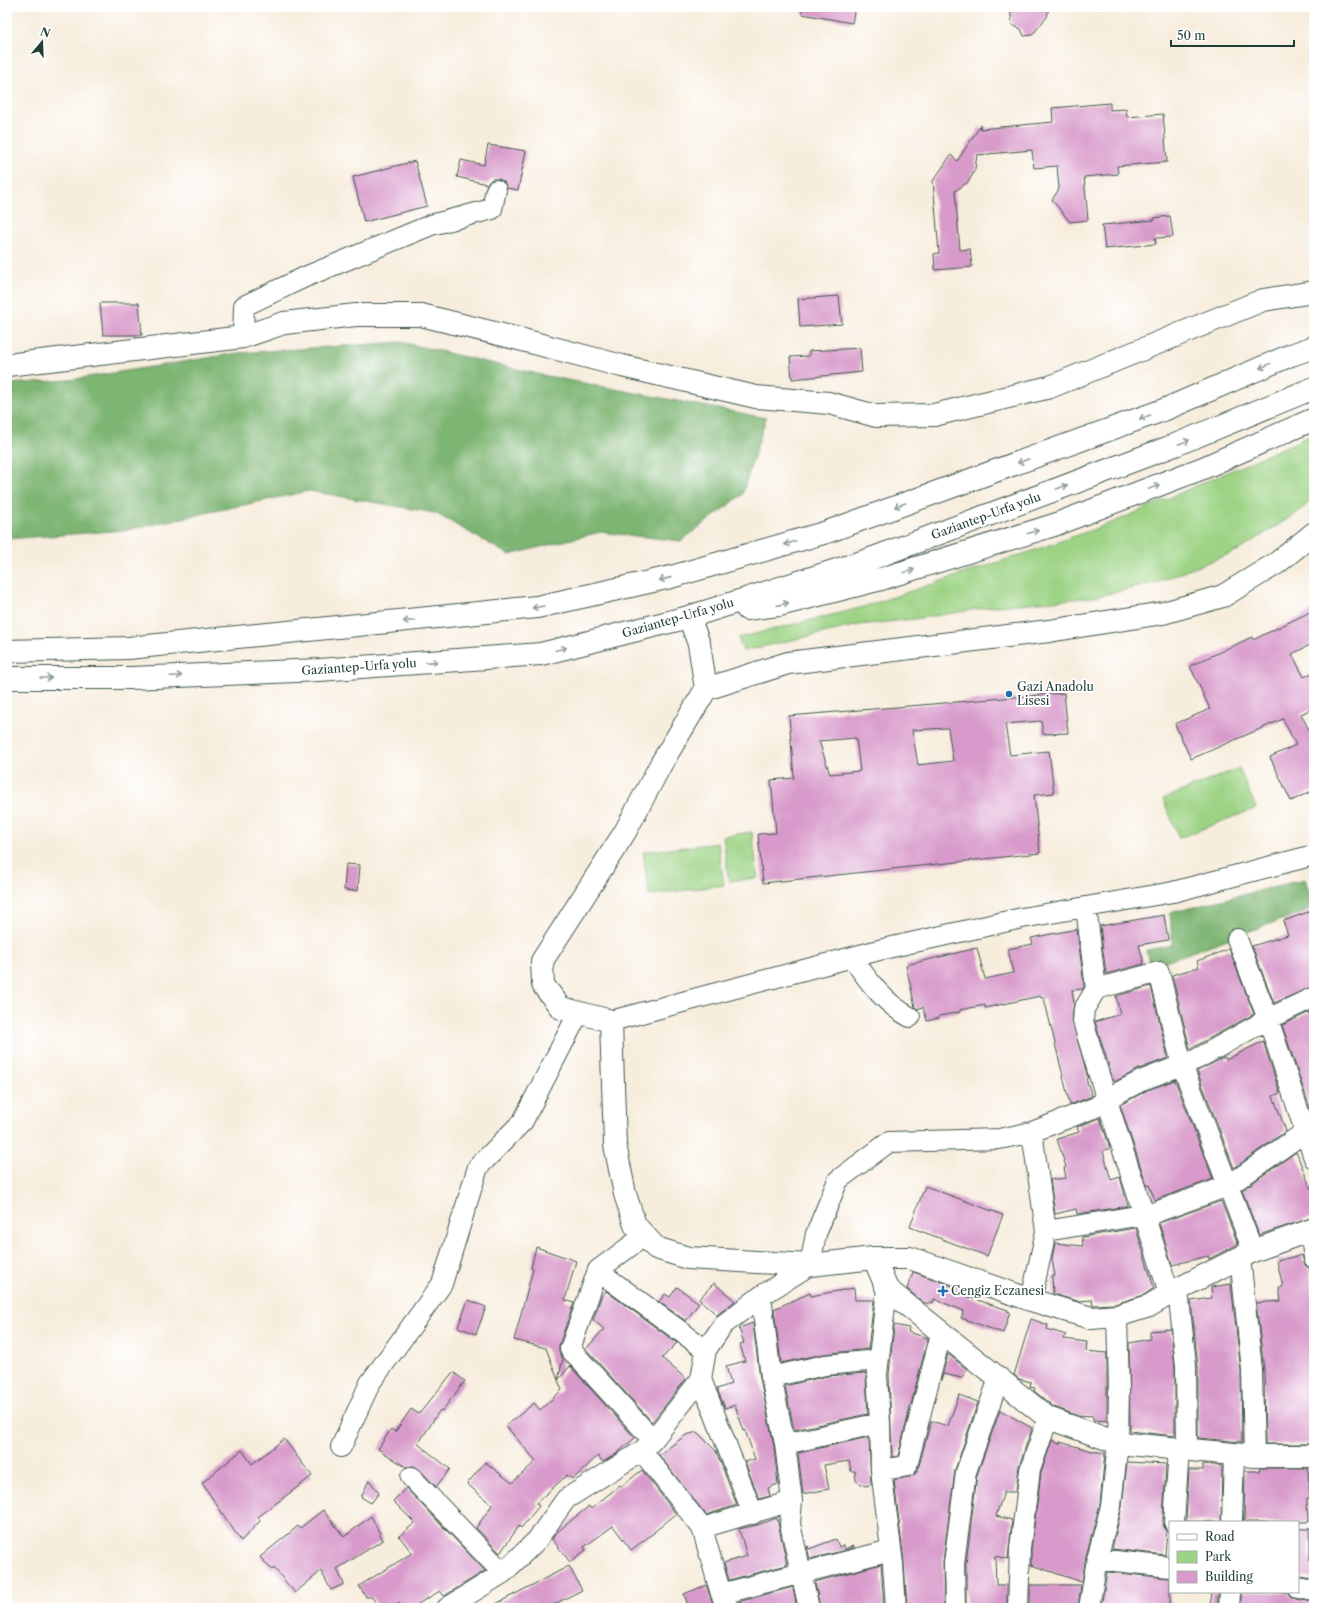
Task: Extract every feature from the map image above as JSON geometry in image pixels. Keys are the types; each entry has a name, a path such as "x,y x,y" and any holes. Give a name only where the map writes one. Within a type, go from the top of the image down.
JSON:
{"main road":[{"path":"7,365 243,337 284,322 356,315 421,315 519,338 622,366 756,397 829,403 876,416 934,415 1050,387 1263,300 1312,291"},
{"path":"7,652 128,648 537,608 671,577 827,532 1166,409 1314,346"},
{"name":"Gaziantep-Urfa yolu","path":"7,678 131,678 319,670 541,654 689,617 868,560 1175,445 1314,388"},
{"path":"1312,1230 1246,1254 1174,1291 1149,1306 1117,1316 1091,1318 1030,1300 910,1258 874,1258 810,1265 688,1258 656,1248 635,1225 625,1194 615,1145 611,1021 578,1014 561,1008 544,985 542,961 625,832 661,764 706,689 699,644 689,617 779,605 881,579 1054,526 1203,468 1314,419"},
{"path":"706,689 788,663 1048,631 1164,613 1223,596 1277,563 1314,533"},
{"path":"874,1258 887,1289 941,1334 999,1378 1048,1418 1118,1444 1244,1455 1314,1456"}],"street":[{"path":"243,337 244,306 305,277 431,225 492,209 496,190"},
{"path":"611,1021 852,957 1022,918 1173,892 1314,856"},
{"path":"1086,907 1096,989 1084,1009 1083,1021 1106,1099 1145,1216 1174,1291 1186,1366 1183,1450 1174,1521"},
{"path":"1237,939 1310,1130 1314,1158"},
{"path":"852,957 872,986 897,1010 910,1017"},
{"path":"1096,989 1159,972 1182,1065 1228,1186 1246,1254 1252,1370 1244,1455 1232,1521"},
{"path":"447,1608 503,1573 537,1540 566,1499 647,1446 701,1379 706,1350 724,1325 761,1296 810,1265 816,1234 838,1180 889,1142 999,1139 1032,1132 1096,1107 1106,1099 1143,1080 1197,1059 1268,1019 1314,997"},
{"path":"556,1057 578,1014"},
{"path":"341,1447 370,1383 442,1284 478,1166 523,1121 578,1014"},
{"path":"1046,1231 1130,1217 1145,1216 1228,1186 1310,1130"},
{"path":"1030,1300 1046,1231 1032,1132"},
{"path":"1312,1230 1314,1258"},
{"path":"644,1236 598,1271 570,1349 647,1446 702,1528 724,1601 802,1574 891,1550"},
{"path":"598,1271 706,1350"},
{"path":"887,1289 877,1374 881,1470 891,1550 896,1608"},
{"path":"761,1296 771,1377 785,1444 792,1501 790,1524 809,1608"},
{"path":"1089,1608 1098,1559 1111,1506 1118,1444 1119,1389 1117,1316"},
{"path":"881,1470 907,1466 941,1334"},
{"path":"771,1377 825,1365 878,1360"},
{"path":"955,1608 954,1563 966,1472 999,1378"},
{"path":"701,1379 753,1514"},
{"path":"1018,1608 1020,1548 1030,1470 1048,1418"},
{"path":"785,1444 880,1423"},
{"path":"411,1477 503,1573"},
{"path":"702,1528 753,1514 792,1501"},
{"path":"1098,1559 1169,1567"},
{"path":"1299,1588 1314,1591"},
{"path":"1229,1608 1230,1593"}],"green space":[{"path":"401,342 542,375 766,418 742,495 681,541 600,532 509,555 435,513 309,491 126,530 7,539 7,384 69,380 238,353"},
{"path":"1314,434 1314,498 1297,513 1239,550 1158,582 1095,597 998,606 914,619 859,625 743,651 738,638 860,608 1047,546 1114,522"},
{"path":"1239,768 1256,808 1179,838 1163,799"},
{"path":"752,832 758,878 729,881 723,836"},
{"path":"718,843 724,885 649,895 643,852"},
{"path":"1305,879 1314,908 1150,967 1146,950 1172,945 1170,913"}],"building":[{"path":"802,7 855,7 852,23 802,14"},
{"path":"1010,7 1049,7 1047,17 1032,35 1024,36 1021,29 1012,25"},
{"path":"1110,103 1110,110 1126,109 1127,117 1163,114 1167,162 1117,166 1118,174 1084,177 1088,220 1070,222 1052,200 1059,189 1057,166 1034,168 1032,150 977,155 975,169 972,176 968,182 955,191 960,250 970,249 972,267 935,270 934,254 939,253 933,181 951,155 957,161 981,125 980,129 1053,122 1052,108"},
{"path":"488,145 526,151 518,190 507,188 504,182 499,179 492,179 487,184 457,177 461,160 484,165"},
{"path":"415,161 427,206 364,222 353,177"},
{"path":"1170,216 1173,237 1155,238 1156,244 1105,249 1102,225 1155,220 1154,218"},
{"path":"839,296 842,324 800,327 798,299"},
{"path":"100,303 139,303 142,335 103,335"},
{"path":"860,348 862,372 792,379 790,357 809,356 809,351"},
{"path":"1314,610 1314,643 1292,654 1304,677 1314,672 1314,708 1301,714 1314,740 1314,790 1291,801 1270,757 1296,745 1283,719 1191,759 1175,724 1210,709 1190,666 1252,637 1253,640"},
{"path":"1064,693 1068,733 1043,734 1041,721 1005,724 1010,755 1049,751 1054,793 1034,795 1040,853 763,883 758,834 776,833 771,780 794,778 789,716","holes":["948,728 953,761 918,765 912,730","856,738 860,771 830,774 819,741"]},
{"path":"346,864 360,865 358,891 344,890"},
{"path":"1314,910 1314,986 1274,1003 1252,946 1288,935 1283,921"},
{"path":"1164,915 1168,940 1139,945 1144,964 1106,974 1100,926"},
{"path":"1077,929 1084,986 1083,989 1072,990 1074,1003 1072,1020 1088,1078 1086,1079 1092,1096 1090,1097 1070,1105 1044,998 1041,998 1040,996 985,1008 985,1005 960,1010 960,1012 939,1016 939,1018 927,1021 923,1007 917,1009 915,1007 906,965 977,948 985,979 1013,973 1008,949 1033,944 1031,938"},
{"path":"1229,949 1254,1014 1190,1049 1172,975 1199,967 1197,961"},
{"path":"1151,986 1168,1058 1139,1069 1114,1082 1095,1022 1120,1014 1116,996"},
{"path":"1314,1010 1314,1117 1313,1117 1282,1025"},
{"path":"1263,1041 1280,1093 1273,1096 1286,1131 1234,1168 1197,1071 1225,1057 1226,1060"},
{"path":"1175,1080 1213,1179 1155,1200 1149,1185 1147,1186 1120,1105 1148,1090"},
{"path":"1100,1118 1110,1148 1103,1151 1111,1180 1120,1177 1128,1206 1077,1214 1076,1209 1055,1214 1050,1180 1066,1178 1064,1168 1066,1167 1057,1139 1079,1132 1077,1127"},
{"path":"1296,1152 1311,1189 1314,1188 1314,1217 1259,1235 1242,1190"},
{"path":"925,1186 1003,1215 987,1256 910,1227"},
{"path":"1221,1201 1238,1244 1209,1259 1208,1256 1172,1265 1159,1223"},
{"path":"1136,1228 1154,1288 1144,1295 1115,1304 1093,1305 1092,1300 1077,1301 1053,1294 1052,1276 1055,1276 1052,1259 1055,1243 1083,1246 1082,1237"},
{"path":"536,1247 576,1261 565,1300 574,1303 559,1345 559,1352 563,1359 558,1380 546,1348 514,1340 533,1269 531,1268"},
{"path":"1302,1255 1305,1265 1310,1269 1314,1307 1314,1444 1265,1444 1264,1370 1256,1303 1281,1301 1279,1287 1283,1287 1277,1261"},
{"path":"913,1272 962,1289 970,1293 968,1297 1008,1310 1007,1311 1010,1312 1003,1333 961,1318 964,1311 934,1299 933,1303 930,1302 929,1304 923,1302 907,1289"},
{"path":"714,1283 735,1301 717,1315 699,1299"},
{"path":"1231,1284 1241,1371 1242,1442 1198,1438 1198,1366 1191,1301 1212,1298 1211,1287"},
{"path":"677,1287 699,1303 686,1321 659,1302 665,1294 670,1297"},
{"path":"854,1288 855,1300 874,1300 868,1349 824,1354 781,1363 774,1309 810,1293 811,1296"},
{"path":"606,1291 677,1343 662,1358 686,1379 652,1422 586,1349 604,1329 593,1320 601,1297"},
{"path":"468,1300 486,1307 476,1334 458,1327"},
{"path":"1031,1319 1048,1325 1047,1329 1066,1335 1064,1339 1087,1342 1086,1351 1107,1353 1107,1421 1093,1420 1093,1416 1076,1415 1054,1407 1034,1391 1035,1388 1030,1387 1031,1382 1019,1379 1014,1375"},
{"path":"753,1323 760,1378 774,1446 778,1484 768,1488 770,1496 759,1499 745,1462 755,1459 745,1430 744,1431 735,1405 725,1408 717,1389 731,1384 726,1366 745,1361 740,1344 744,1343 739,1328"},
{"path":"894,1325 909,1328 908,1332 928,1338 898,1456 892,1457 889,1374"},
{"path":"1171,1329 1175,1367 1175,1436 1130,1431 1129,1343 1150,1339 1150,1331"},
{"path":"948,1354 967,1369 962,1378 943,1374 941,1381"},
{"path":"570,1366 635,1438 616,1454 603,1462 598,1456 573,1479 567,1475 536,1503 539,1506 521,1528 519,1526 500,1553 476,1528 492,1505 467,1484 485,1462 512,1483 536,1461 506,1426 534,1403 540,1410 562,1390 558,1380"},
{"path":"453,1372 465,1381 442,1411 440,1410 418,1444 450,1469 436,1487 419,1469 414,1466 406,1467 378,1449 391,1429 395,1432 411,1409 419,1414"},
{"path":"866,1373 868,1414 794,1430 785,1386 827,1376"},
{"path":"959,1395 978,1402 955,1470 943,1562 944,1608 907,1608 904,1563 894,1480 909,1477 915,1474 918,1469 931,1421 948,1426"},
{"path":"1000,1410 1032,1428 1019,1466 1016,1492 1004,1492 996,1516 1012,1520 1008,1559 995,1556 996,1585 1007,1585 1007,1606 966,1608 966,1564 977,1475"},
{"path":"697,1432 716,1451 737,1505 706,1515 659,1455 686,1435"},
{"path":"869,1437 871,1485 865,1486 856,1481 855,1471 851,1471 849,1461 824,1465 829,1489 803,1494 798,1453"},
{"path":"284,1439 312,1476 258,1517 260,1521 241,1541 202,1483 242,1450 252,1464"},
{"path":"1052,1440 1059,1444 1060,1442 1105,1453 1100,1504 1086,1556 1082,1582 1031,1565 1031,1549 1041,1473"},
{"path":"1127,1462 1166,1464 1163,1521 1164,1527 1167,1531 1165,1555 1112,1549 1122,1507"},
{"path":"1203,1464 1222,1466 1221,1521 1186,1521 1189,1470 1203,1470"},
{"path":"1260,1468 1308,1468 1310,1499 1307,1499 1308,1522 1244,1521 1245,1471 1260,1471"},
{"path":"642,1470 676,1514 631,1550 613,1526 584,1547 586,1550 570,1562 552,1539 556,1533 589,1506 591,1509 620,1485 622,1486"},
{"path":"369,1480 379,1493 371,1503 361,1497"},
{"path":"406,1488 485,1571 444,1596 440,1591 411,1608 403,1608 399,1603 391,1608 379,1608 372,1597 366,1597 359,1586 412,1553 399,1536 415,1523 393,1501"},
{"path":"323,1510 344,1537 371,1516 383,1540 337,1569 344,1584 331,1590 321,1571 295,1593 274,1568 272,1570 260,1557 298,1526 300,1528"},
{"path":"777,1518 787,1565 729,1580 724,1563 747,1556 739,1529"},
{"path":"1299,1529 1310,1529 1310,1559 1314,1560 1313,1579 1299,1577"},
{"path":"836,1539 839,1547 843,1545 845,1549 854,1546 854,1548 810,1559 807,1546 809,1549"},
{"path":"881,1564 884,1608 820,1608 815,1582"},
{"path":"569,1566 582,1590 547,1608 488,1608"},
{"path":"1107,1572 1169,1578 1170,1608 1101,1608"},
{"path":"706,1585 714,1607 689,1608 684,1594"},
{"path":"1030,1585 1081,1585 1078,1608 1030,1608"},
{"path":"793,1587 797,1608 739,1608 738,1602"},
{"path":"1212,1593 1218,1593 1218,1608 1210,1608"},
{"path":"1241,1593 1288,1593 1296,1599 1311,1602 1310,1607 1305,1605 1304,1608 1241,1608"}],"place":[{"name":"Gazi Anadolu Lisesi","path":"1009,694"},
{"name":"Cengiz Eczanesi","path":"943,1291"}]}
